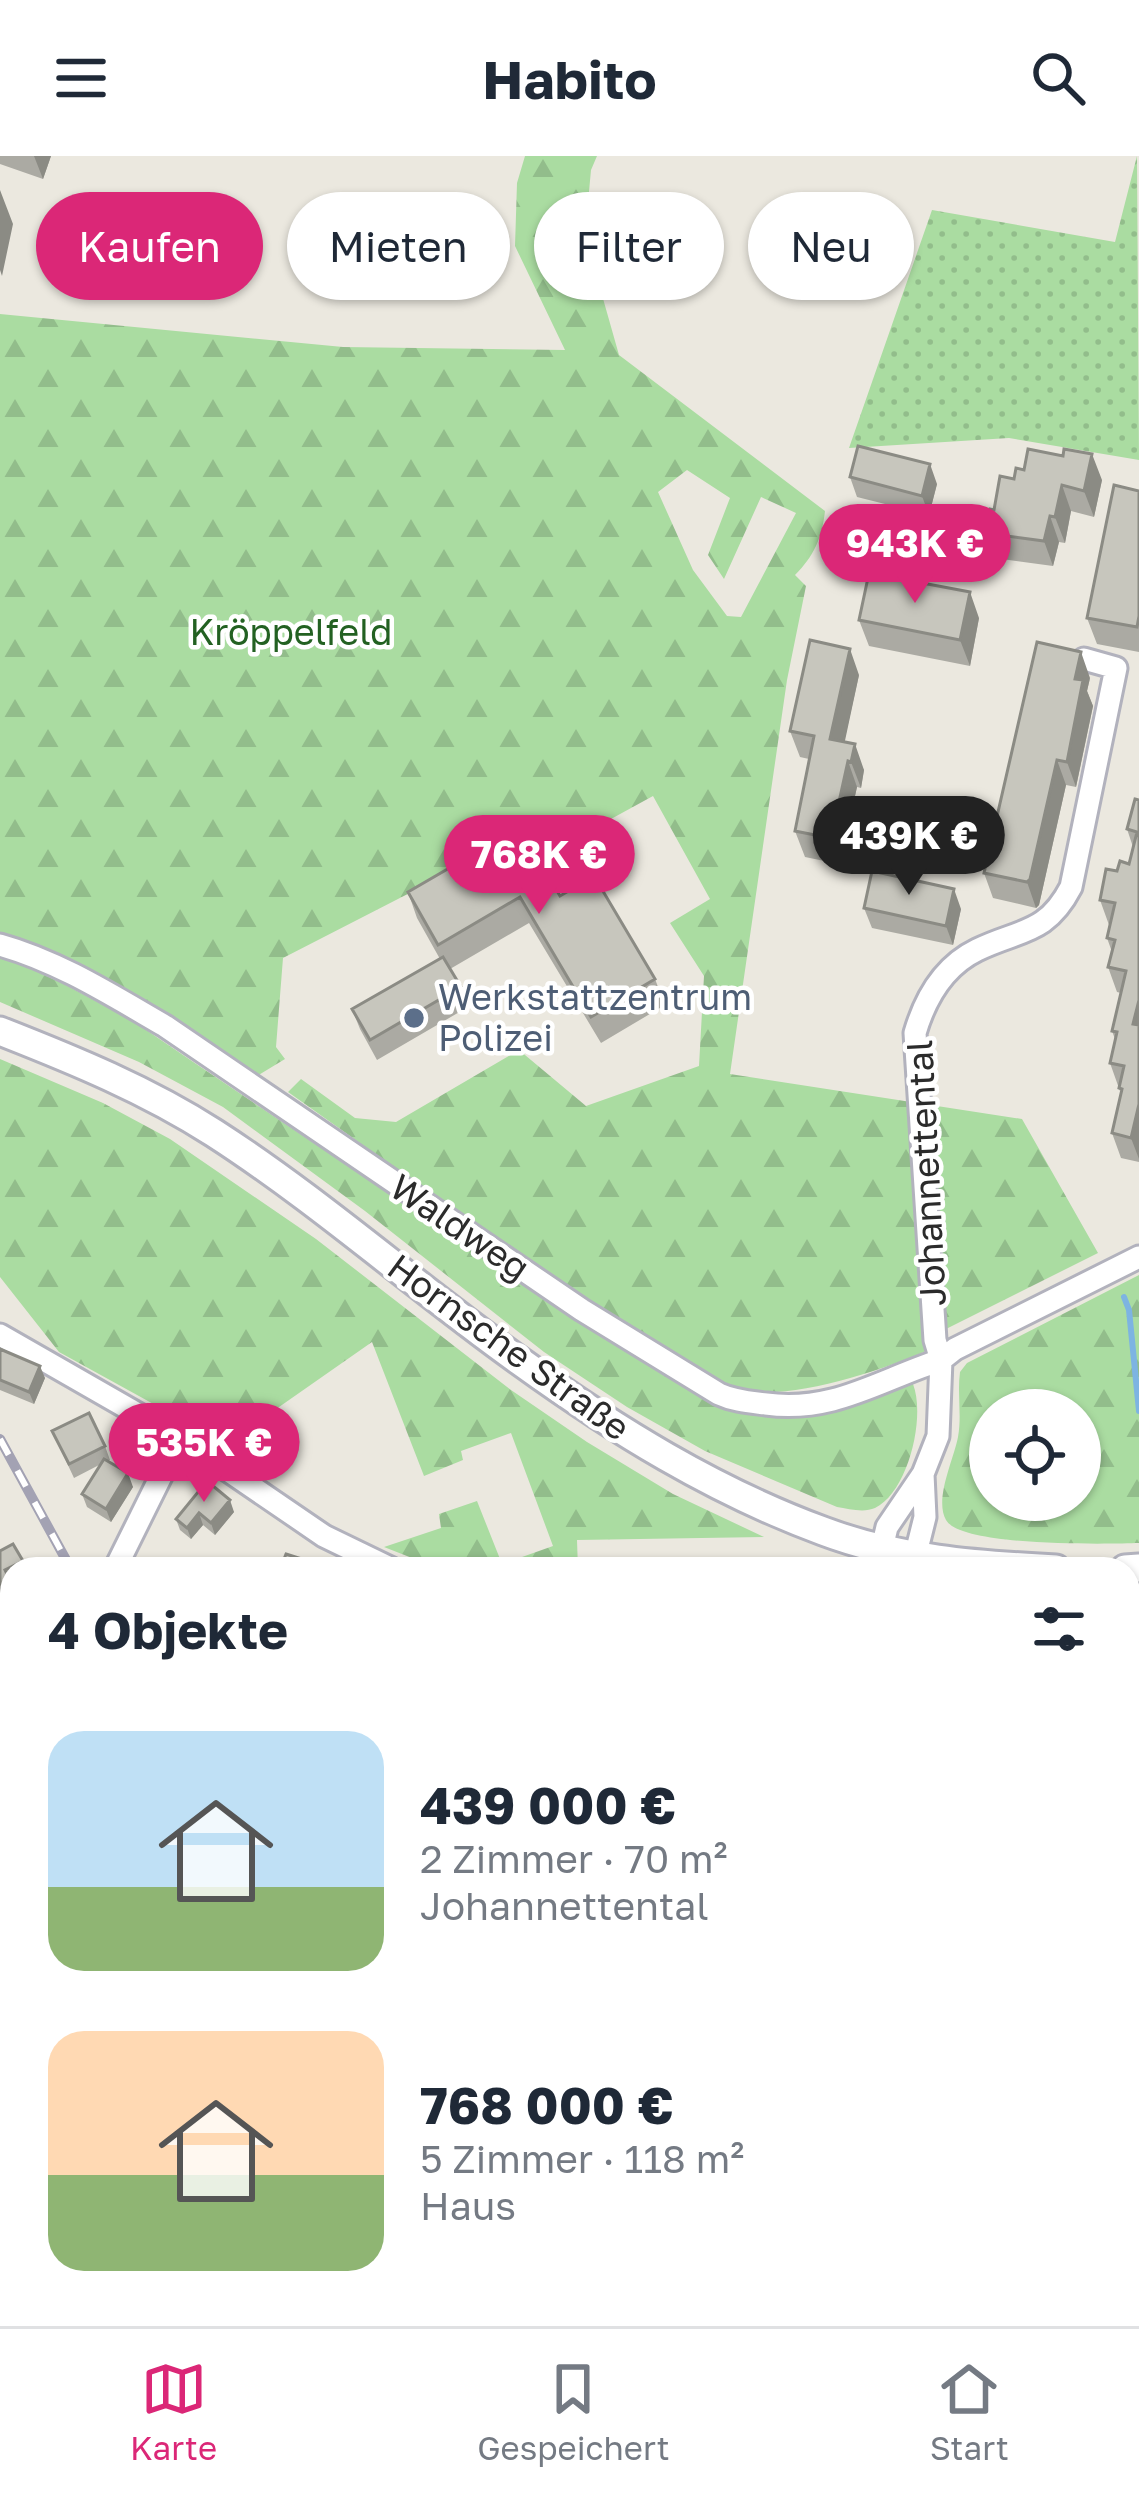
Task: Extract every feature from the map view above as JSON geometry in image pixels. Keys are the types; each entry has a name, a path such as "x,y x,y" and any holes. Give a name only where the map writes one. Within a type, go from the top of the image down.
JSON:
{"main road":[{"name":"Hornsche Straße","path":"0,1031 128,1085 215,1134 520,1362 679,1465 875,1557"}],"street":[{"name":"Johannettental","path":"941,1360 934,1340 915,1033 937,983 970,953 1047,920 1071,887 1116,668 1084,659"},
{"name":"Waldweg","path":"0,945 101,990 165,1026 582,1310 729,1399 792,1408 825,1404 941,1360 1139,1257"},
{"path":"0,1335 184,1441 324,1536 367,1557"},
{"path":"880,1557 887,1527 934,1449 940,1422 941,1360"},
{"path":"121,1557 169,1460 184,1441"},
{"path":"915,1557 925,1517 923,1474"}],"green space":[{"name":"Kröppelfeld","path":"525,156 597,156 589,192 534,192 534,286 515,246 517,183"},
{"path":"1137,156 1139,460 1009,438 849,448 901,300 914,300 914,262 932,210 1115,242"},
{"name":"Kröppelfeld","path":"541,300 603,300 619,355 825,511 816,546 795,575 806,586 787,680 730,1074 1022,1119 1098,1253 926,1339 926,1351 839,1381 768,1392 749,1391 704,1375 503,1245 288,1092 301,1079 355,1118 396,1122 519,1050 586,1106 699,1066 704,976 670,923 710,899 653,796 558,848 538,827 283,958 276,1047 285,1059 257,1076 101,977 0,933 0,314 343,347 565,350","holes":["687,470 730,498 708,555 724,579 761,497 796,513 741,617 727,616 693,570 658,492"]},
{"path":"0,955 133,1021 617,1345 700,1394 751,1413 791,1416 913,1384 915,1434 897,1487 875,1508 837,1507 705,1451 627,1407 544,1352 223,1107 139,1062 0,1002"},
{"path":"0,1059 103,1103 170,1139 316,1239 511,1390 587,1442 673,1494 764,1537 577,1540 578,1557 522,1557 553,1546 511,1433 461,1451 463,1460 424,1476 372,1342 226,1444 59,1352 0,1277"},
{"path":"1139,1275 1139,1543 1005,1539 957,1529 946,1520 943,1490 958,1437 960,1372 967,1363"},
{"path":"477,1501 499,1557 409,1557 384,1547 441,1528 439,1514"}],"building":[{"path":"858,446 930,464 922,496 850,477"},
{"path":"1028,449 1063,456 1064,449 1092,454 1084,491 1062,485 1044,541 985,533 1000,476 1014,479 1016,468 1024,470"},
{"path":"1114,485 1139,491 1137,627 1087,618"},
{"path":"869,573 970,592 960,640 859,620"},
{"path":"810,640 850,649 830,739 855,744 835,820 835,839 795,831 814,736 790,731"},
{"path":"1037,642 1081,652 1075,679 1083,680 1067,762 1057,760 1027,882 984,873"},
{"path":"1135,799 1139,800 1139,1000 1133,1024 1139,1025 1139,1104 1131,1138 1112,1133 1124,1066 1110,1063 1117,1032 1112,1031 1126,971 1108,967 1115,940 1107,938 1115,903 1100,900 1106,869 1117,871 1120,861 1129,864 1137,832 1127,829"},
{"path":"520,827 560,896 594,876 655,979 591,1017 520,897 438,945 408,892"},
{"path":"872,871 954,889 946,926 864,908"},
{"path":"443,957 461,987 370,1040 352,1009"},
{"path":"0,1349 40,1366 29,1392 0,1380"},
{"path":"89,1413 105,1446 69,1464 52,1431"},
{"path":"104,1459 128,1473 106,1509 82,1494"},
{"path":"207,1481 230,1500 211,1523 199,1513 187,1528 176,1519"},
{"path":"13,1544 21,1557 0,1557 0,1551"}],"waterway":[{"path":"1124,1297 1139,1411"}],"railway":[{"path":"0,1439 64,1557"}],"place":[{"name":"Werkstattzentrum Polizei","path":"414,1018"}]}
